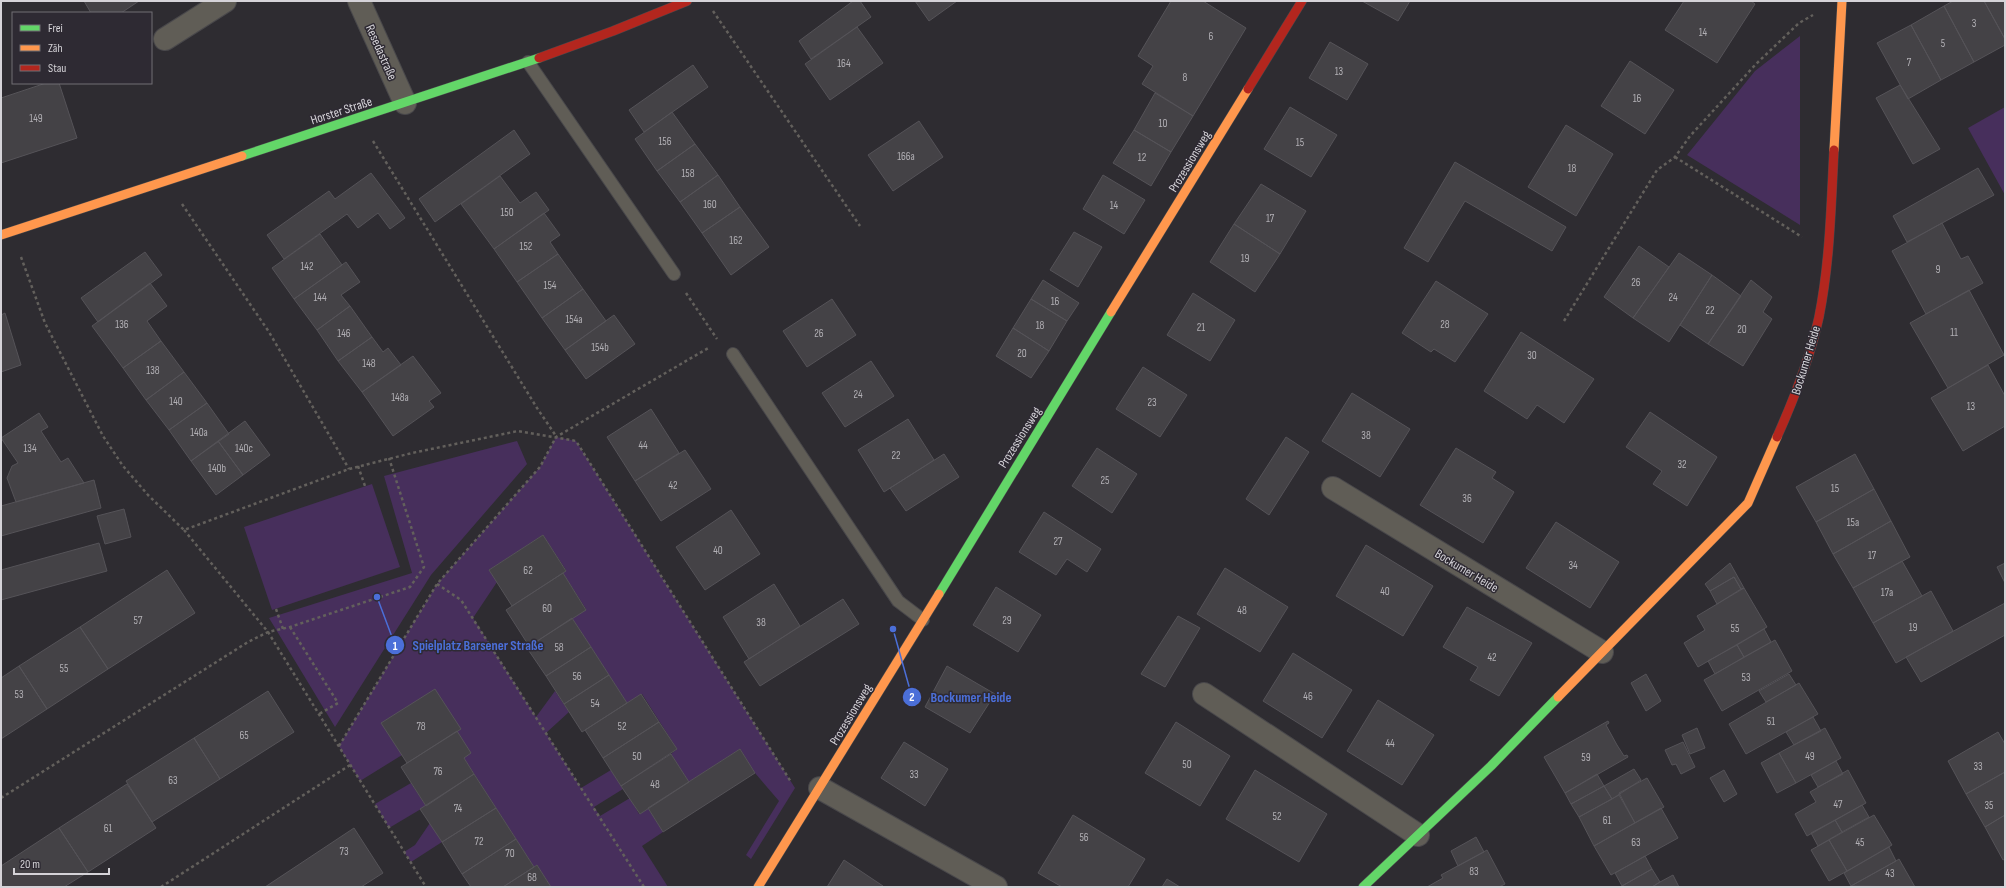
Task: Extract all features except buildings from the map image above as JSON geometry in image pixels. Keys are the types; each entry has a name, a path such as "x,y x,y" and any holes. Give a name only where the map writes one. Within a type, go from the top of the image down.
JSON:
{"street":[{"path":"165,39 224,1"},
{"name":"Resedastraße","path":"358,1 405,103"},
{"name":"Horster Straße","path":"1,235 528,62 614,31 687,1"},
{"name":"Prozessionsweg","path":"758,887 817,794 1302,1"},
{"name":"Bockumer Heide","path":"1363,887 1491,766 1748,503 1793,401 1807,360 1819,317 1828,254 1842,4"},
{"name":"Bockumer Heide","path":"1333,488 1602,652"},
{"path":"1204,694 1418,835"},
{"path":"817,794 996,887"}],"lane":[{"path":"528,62 674,274"},
{"path":"733,354 898,601 923,620"}],"path":[{"path":"1564,321 1657,170 1675,157 1690,136 1741,81 1799,23 1828,7 1842,4"},
{"path":"710,7 860,226"},
{"path":"359,118 536,408 556,437"},
{"path":"1675,157 1828,254"},
{"path":"166,180 270,332 349,469"},
{"path":"12,231 44,323 103,436 123,466 148,495 184,530 268,632 426,887"},
{"path":"674,274 719,342 733,354"},
{"path":"339,746 437,584 540,467 556,437 719,342"},
{"path":"184,530 349,469 389,458 518,431 576,441 795,788 817,794"},
{"path":"1,798 248,642 268,632 290,627 410,587 424,567 389,458"},
{"path":"358,466 364,486"},
{"path":"437,584 461,600 644,887"},
{"path":"276,609 283,629"},
{"path":"290,627 338,703 319,714"},
{"path":"161,887 350,765"}],"shaded area":[{"path":"1800,36 1800,225 1687,155 1755,71"},
{"path":"2005,107 2005,195 1968,128"},
{"path":"556,437 576,441 795,788 751,859 746,855 779,801 755,773 740,749 689,782 671,754 677,749 642,694 627,703 572,618 586,609 563,573 566,570 543,535 489,570 497,582 473,618 536,717 555,691 569,712 546,733 581,788 611,770 623,789 594,807 600,816 630,798 639,814 648,808 663,832 642,846 668,887 551,887 537,865 534,867 464,758 402,755 360,781 339,746 437,584 540,467"},
{"path":"517,441 527,464 431,575 335,727 269,618 412,573 384,476"},
{"path":"372,484 400,567 272,610 244,527"},
{"path":"411,783 426,806 389,828 375,804"},
{"path":"430,823 442,842 411,862 404,852 415,845"}],"traffic: fast":[{"path":"242,156 539,58"},
{"path":"939,594 1111,312"},
{"path":"1363,887 1491,766 1558,697"}],"traffic: slow":[{"path":"1834,150 1842,1"},
{"path":"1111,312 1248,89"},
{"path":"1,235 242,156"},
{"path":"1558,697 1748,503 1777,437"},
{"path":"758,887 939,594"}],"traffic: jam":[{"path":"539,58 613,31 687,1"},
{"path":"1248,89 1302,1"},
{"path":"1777,437 1801,378 1819,317 1828,255 1834,150"}],"place":[{"name":"Spielplatz Barsener Straße","path":"377,597"},
{"name":"Bockumer Heide","path":"893,629"}]}
